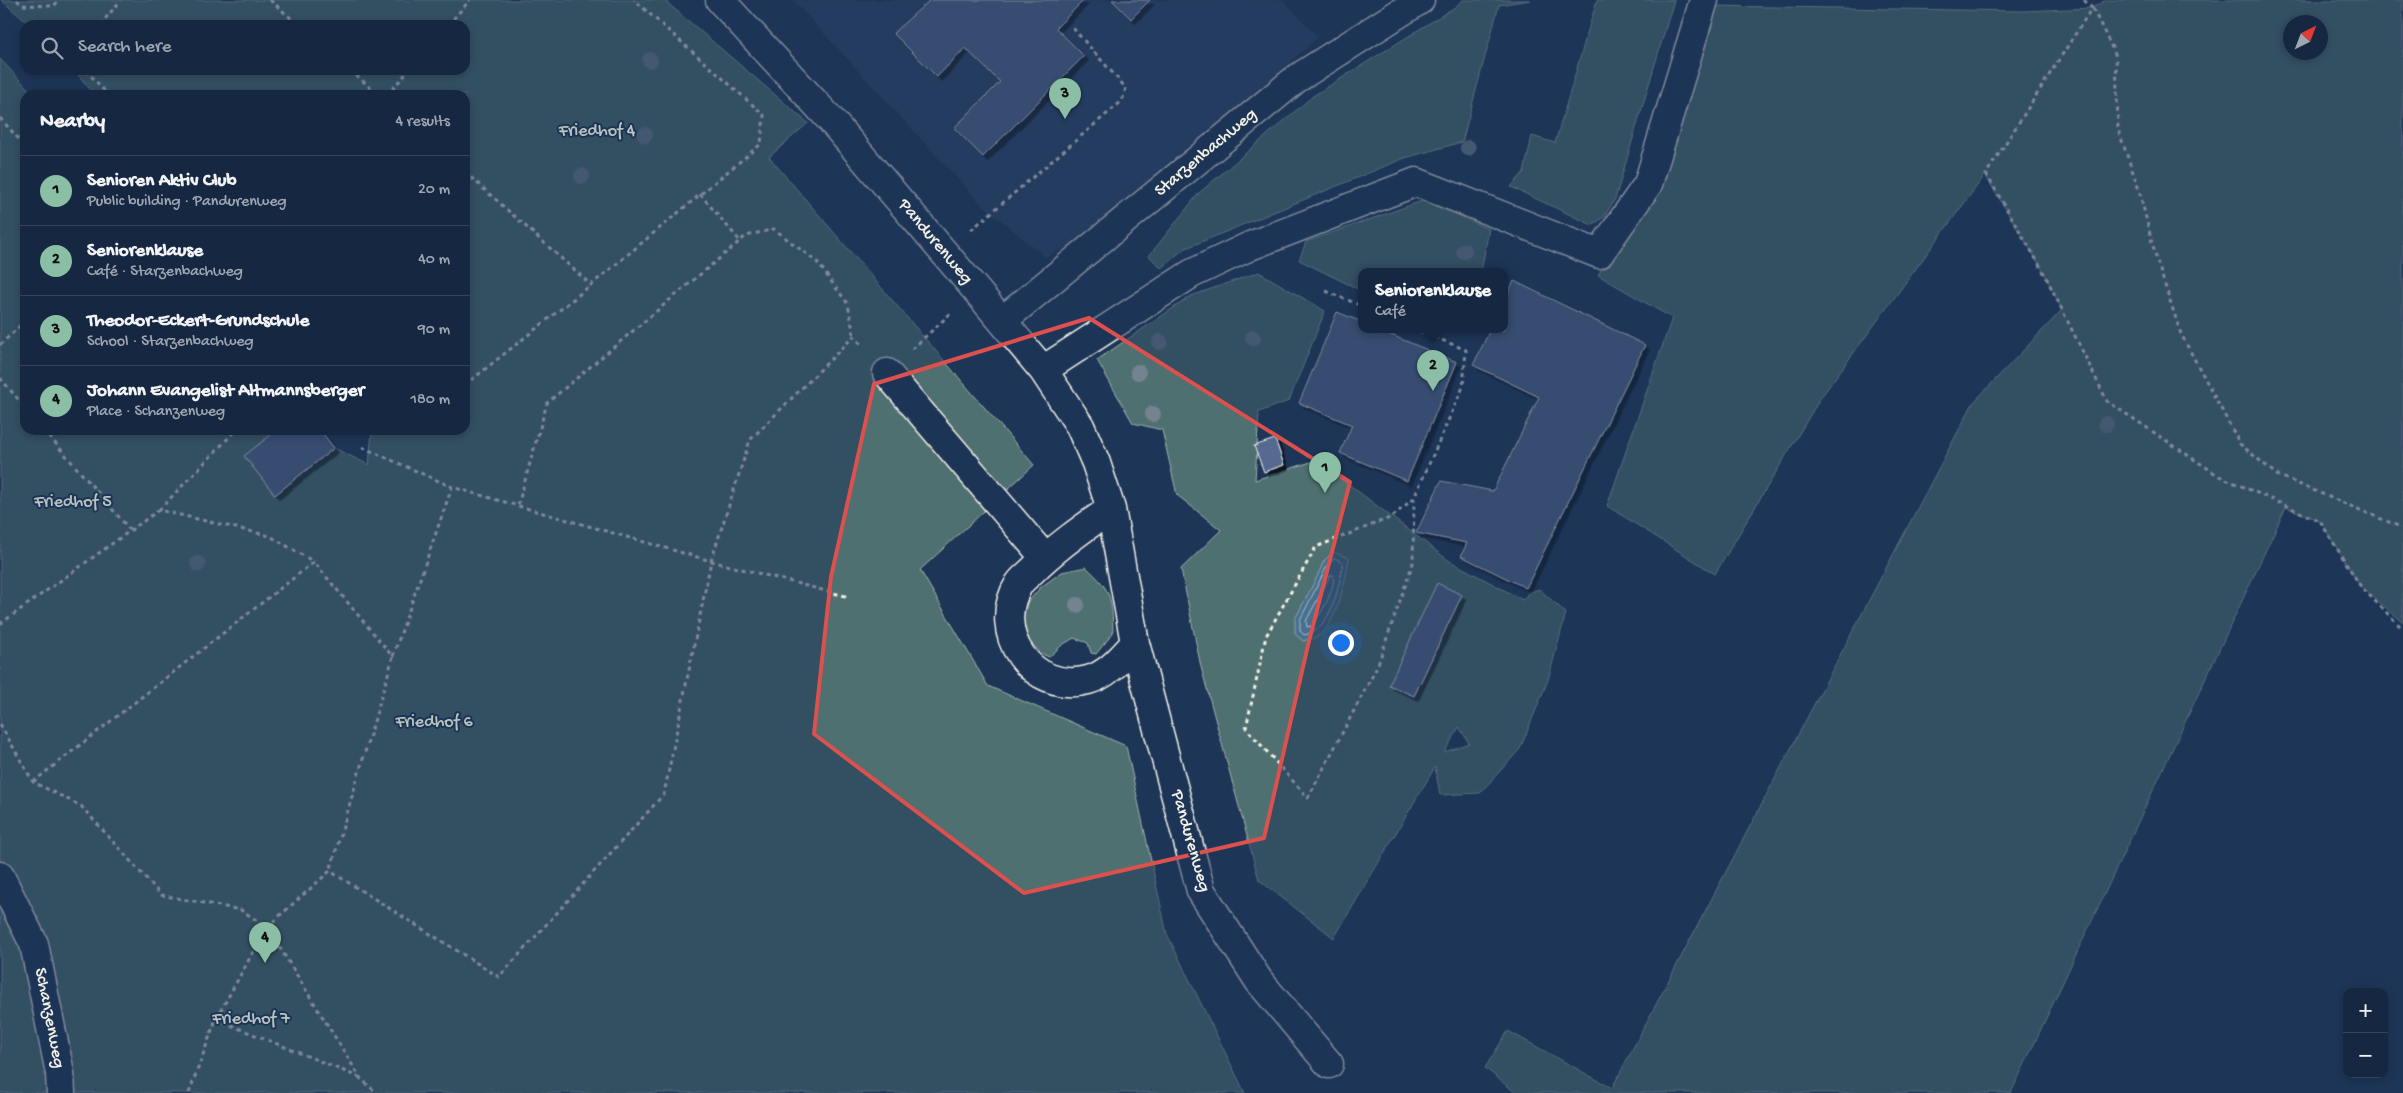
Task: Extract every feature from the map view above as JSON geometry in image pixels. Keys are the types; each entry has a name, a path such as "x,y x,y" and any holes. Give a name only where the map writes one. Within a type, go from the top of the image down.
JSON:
{"street":[{"name":"Pandurenweg","path":"720,0 830,119 1002,321 1043,370 1080,426 1096,463 1111,509 1135,642 1202,891 1259,981 1329,1064"},
{"name":"Starzenbachweg","path":"1002,321 1296,78 1420,0"},
{"path":"1043,370 1191,274 1250,246 1416,182 1599,254 1648,184 1704,0"},
{"path":"886,373 1045,558"},
{"path":"1111,509 1045,558 1019,584 1009,613 1011,638 1022,659 1041,675 1064,682 1088,680 1110,669 1135,642"},
{"name":"Schanzenweg","path":"0,876 34,944 60,1073 61,1093"}],"path":[{"path":"17,0 22,5 54,6 59,0"},
{"path":"104,20 121,0"},
{"path":"270,0 293,20"},
{"path":"452,20 470,0"},
{"path":"470,381 591,285 761,144 764,114 634,0"},
{"path":"2084,0 2092,8 2116,56 2118,130 2139,190 2156,258 2181,334 2240,444 2277,475 2403,528"},
{"path":"2092,8 1986,174 2042,269 2107,402 2219,476 2320,521 2362,587 2403,629"},
{"path":"944,253 1122,101 1126,88 1072,26"},
{"path":"90,75 104,90"},
{"path":"356,75 373,90"},
{"path":"391,90 405,75"},
{"path":"0,118 20,140"},
{"path":"470,176 591,285"},
{"path":"700,194 740,241"},
{"path":"518,505 547,403 746,236 774,229 817,262 848,304 854,336 886,373"},
{"path":"1326,291 1358,304"},
{"path":"922,340 952,313"},
{"path":"0,345 20,326"},
{"path":"1414,498 1392,517 1316,547 1266,636 1246,728 1308,798 1377,667 1414,563 1414,498 1463,387 1466,350 1425,333"},
{"path":"330,871 499,977 664,794 712,562 750,440 854,336"},
{"path":"0,378 20,401"},
{"path":"48,435 131,531"},
{"path":"0,624 159,510 231,435"},
{"path":"362,447 452,487 712,562 849,597"},
{"path":"189,1093 216,1019 267,927 330,871 392,657 452,487"},
{"path":"159,510 270,536 314,562 392,657"},
{"path":"33,782 314,562"},
{"path":"0,724 33,782 80,806 161,895 241,910 267,927 361,1079 377,1093"},
{"path":"216,1019 361,1079"}],"highlighted area":[{"path":"1089,318 1350,482 1308,645 1264,838 1024,893 814,734 831,577 874,384"}],"shaded area":[{"path":"793,0 1283,0 1318,37 1167,175 1084,240 1045,257 980,203"}],"green space":[{"path":"1,0 664,0 808,123 769,157 1034,465 920,570 988,686 1126,746 1167,934 1245,1093 0,1093 0,59 29,90 20,90 20,435 271,435 244,456 275,495 334,448 369,465 372,435 470,435 470,90 91,90 78,75 470,75 470,20 24,20"},
{"path":"1463,0 1530,0 1499,5 1462,142 1405,158 1184,249 1161,268 1149,256 1199,193 1313,96 1455,7"},
{"path":"1597,0 1674,0 1615,199 1604,217 1592,225 1511,187 1524,172 1532,136 1555,143"},
{"path":"2106,0 2403,0 2403,622 2361,587 2320,521 2286,507 2011,1093 1516,1093 1485,1068 1508,1031 1612,1088 1973,403 2062,310 2042,269 1985,175 1821,397 1715,574 1607,506 1672,318 1598,275 1665,169 1712,6 2023,11 2092,8"},
{"path":"1425,200 1489,229 1482,268 1358,268 1358,289 1299,260 1306,242"},
{"path":"1259,272 1325,311 1289,401 1259,412 1255,480 1317,460 1448,560 1523,600 1528,593 1539,589 1566,613 1548,680 1520,749 1480,793 1440,795 1435,767 1334,938 1259,880 1201,667 1181,569 1221,530 1177,495 1162,430 1133,423 1097,360 1191,296","holes":["1459,727 1469,743 1445,752"]},
{"path":"1086,567 1101,582 1109,596 1113,633 1096,654 1091,653 1088,643 1074,638 1062,645 1049,657 1042,654 1029,641 1022,623 1027,603 1041,587 1062,572"}],"water":[{"path":"1333,552 1349,558 1340,600 1325,630 1319,636 1303,641 1295,634 1295,619 1324,561"}],"building":[{"path":"930,0 1084,0 1056,28 1084,56 983,157 954,128 1000,82 965,48 937,77 893,33"},
{"path":"1112,0 1150,0 1131,19"},
{"path":"1514,281 1645,345 1526,588 1461,556 1467,543 1416,533 1441,481 1493,491 1539,397 1473,365 1489,333 1508,333 1508,293"},
{"path":"1337,312 1358,320 1358,333 1386,333 1457,362 1407,481 1340,453 1352,425 1299,403"},
{"path":"271,435 324,435 334,448 275,495 244,456"},
{"path":"1275,439 1284,465 1264,472 1254,446"},
{"path":"1437,583 1462,595 1414,696 1389,685"}],"place":[{"name":"Theodor-Eckert-Grundschule","path":"1065,119"},
{"name":"Seniorenklause","path":"1433,391"},
{"name":"Senioren Aktiv Club","path":"1325,493"},
{"name":"Johann Evangelist Altmannsberger","path":"265,963"}],"park label":[{"name":"Friedhof 4","path":"597,131"},
{"name":"Friedhof 5","path":"73,502"},
{"name":"Friedhof 6","path":"434,722"},
{"name":"Friedhof 7","path":"251,1019"}]}
